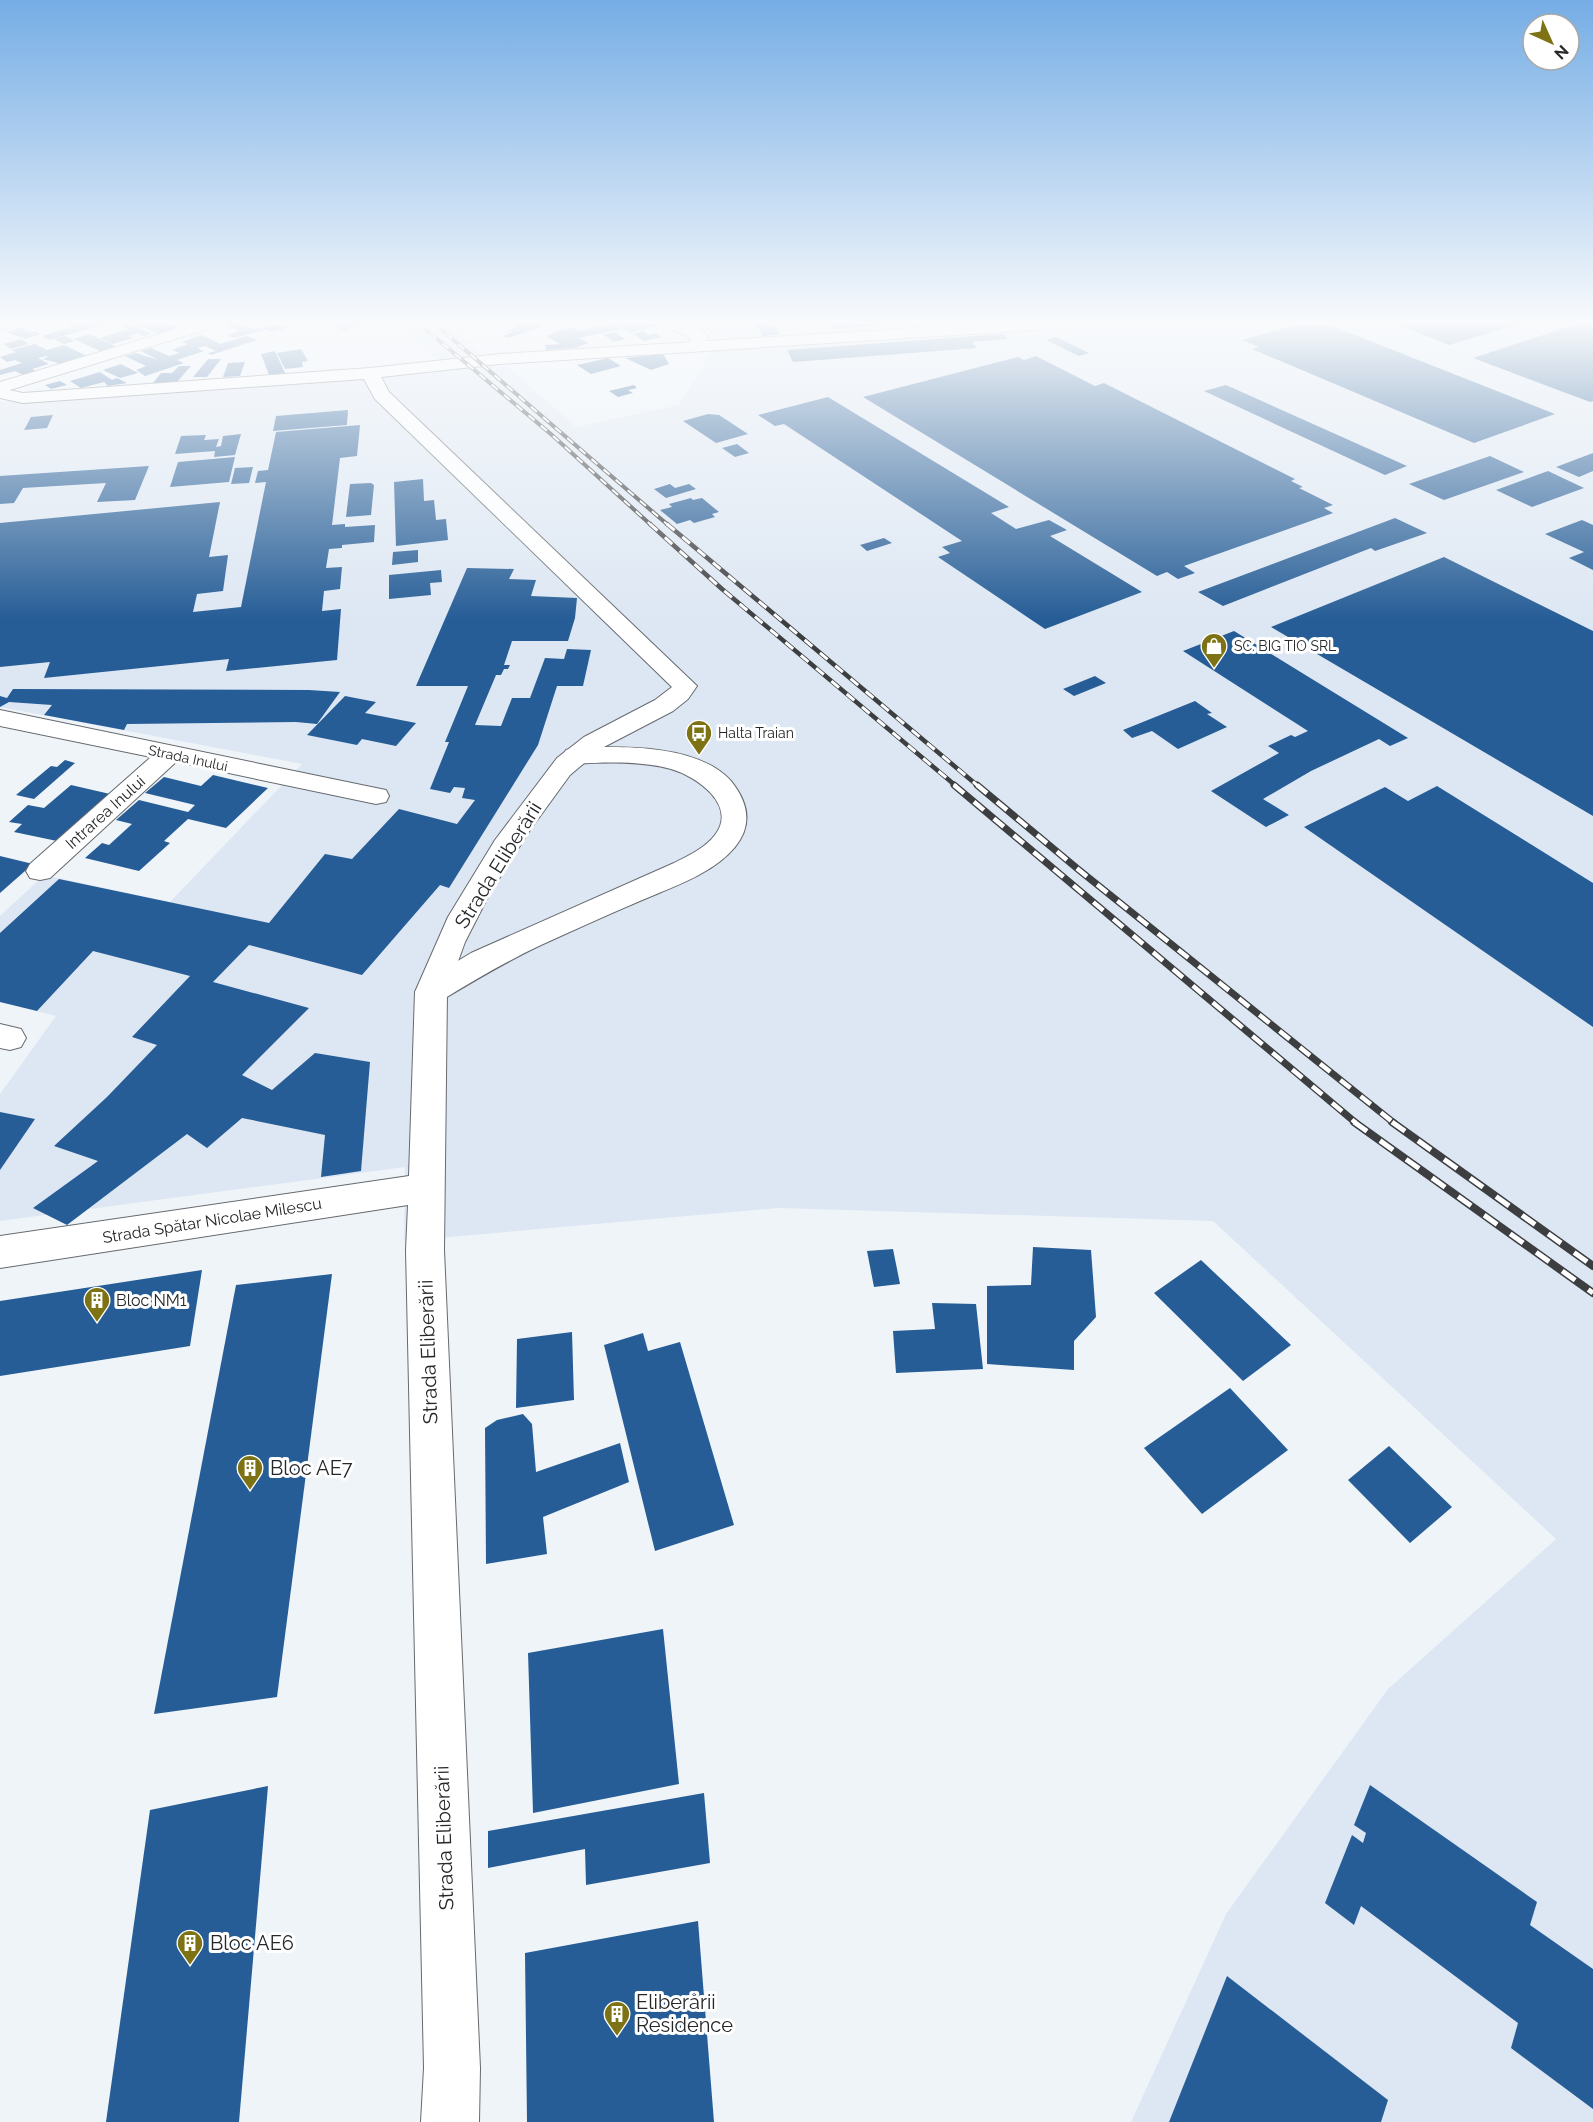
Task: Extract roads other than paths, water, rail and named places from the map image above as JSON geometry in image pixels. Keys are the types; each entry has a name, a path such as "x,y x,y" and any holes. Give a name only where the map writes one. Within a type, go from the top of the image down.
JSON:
{"street":[{"name":"Strada Eliberării","path":"409,422 685,686 678,696 664,706 619,728 574,756 551,781 519,826 472,901 440,962 431,992 425,1262 451,2056 450,2122"},
{"name":"Strada Inului","path":"0,718 376,796"},
{"name":"Intrarea Inului","path":"39,871 170,754"},
{"path":"431,992 481,962 681,871 720,846 734,824 734,804 719,784 694,768 656,758 616,754 574,756"},
{"name":"Strada Spătar Nicolae Milescu","path":"0,1252 425,1188"}],"railway":[{"path":"536,422 651,525"},
{"path":"549,422 668,525"},
{"path":"650,524 722,589 956,786"},
{"path":"667,524 978,786"},
{"path":"954,785 1356,1123"},
{"path":"977,785 1079,870 1394,1123"},
{"path":"1354,1122 1593,1293"},
{"path":"1392,1122 1593,1266"}],"place":[{"name":"SC. BIG TIO SRL","path":"1214,669"},
{"name":"Halta Traian","path":"699,756"},
{"name":"Bloc NM1","path":"97,1323"},
{"name":"Bloc AE7","path":"250,1491"},
{"name":"Bloc AE6","path":"190,1966"},
{"name":"Eliberării Residence","path":"617,2037"}]}
